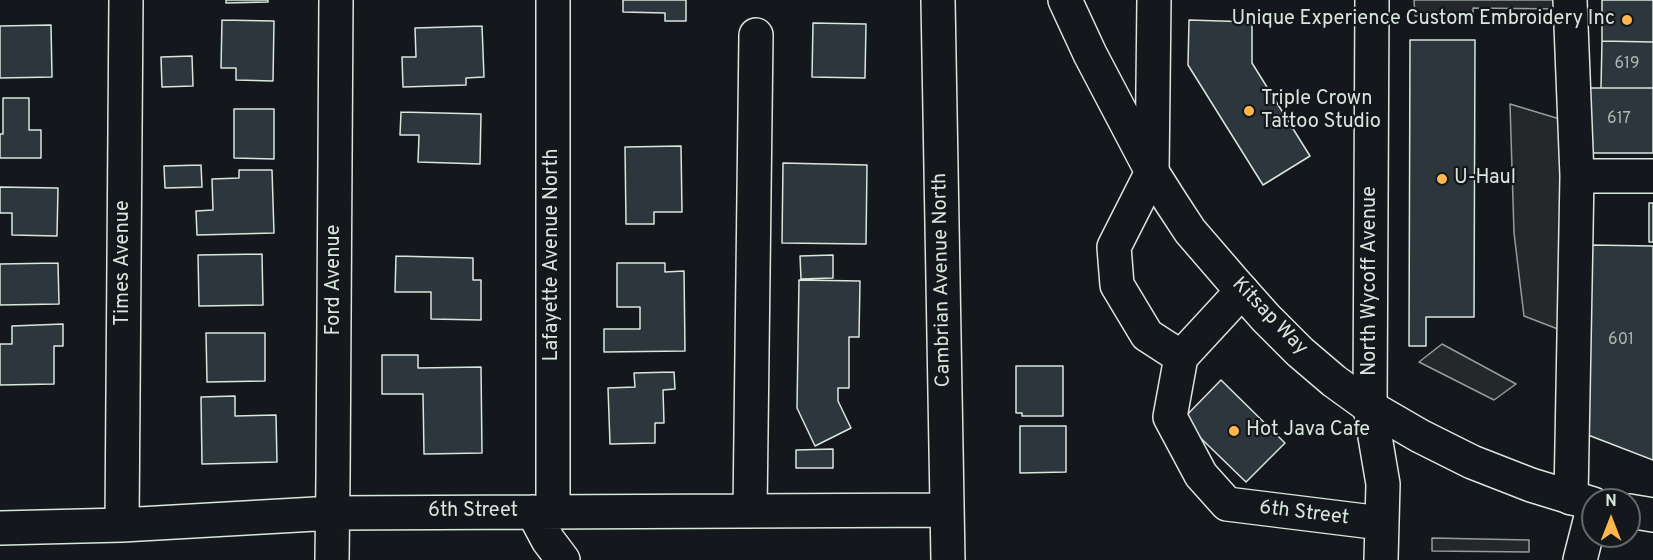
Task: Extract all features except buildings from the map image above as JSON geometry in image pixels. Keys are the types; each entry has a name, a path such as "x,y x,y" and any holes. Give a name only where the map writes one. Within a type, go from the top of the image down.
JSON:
{"street":[{"name":"Times Avenue","path":"122,525 126,0"},
{"name":"Ford Avenue","path":"332,560 336,0"},
{"name":"Lafayette Avenue North","path":"543,511 554,0"},
{"name":"Cambrian Avenue North","path":"938,0 948,560"},
{"name":"Kitsap Way","path":"1065,0 1090,54 1152,172 1190,231 1266,318 1300,352 1370,407 1420,436 1472,462 1581,502"},
{"path":"1155,0 1152,172 1114,247 1117,285 1147,335 1181,357 1242,291"},
{"name":"North Wycoff Avenue","path":"1372,0 1370,407 1383,484 1381,560"},
{"path":"1570,0 1586,488"},
{"path":"750,511 756,35"},
{"path":"1576,176 1653,176"},
{"name":"6th Street","path":"1181,357 1170,417 1201,475 1227,504 1381,523"},
{"name":"6th Street","path":"0,528 122,525 333,513 947,510"},
{"path":"543,511 548,540 563,560"}],"shaded area":[{"path":"1414,0 1560,0 1560,9 1473,8 1473,15 1415,16"},
{"path":"1510,104 1563,120 1563,331 1524,316 1514,233"},
{"path":"1442,344 1516,384 1494,400 1419,362"},
{"path":"1432,538 1529,540 1529,552 1432,551"}],"place":[{"name":"Unique Experience Custom Embroidery Inc","path":"1627,20"},
{"name":"Triple Crown Tattoo Studio","path":"1249,111"},
{"name":"U-Haul","path":"1442,179"},
{"name":"Hot Java Cafe","path":"1234,431"}]}
